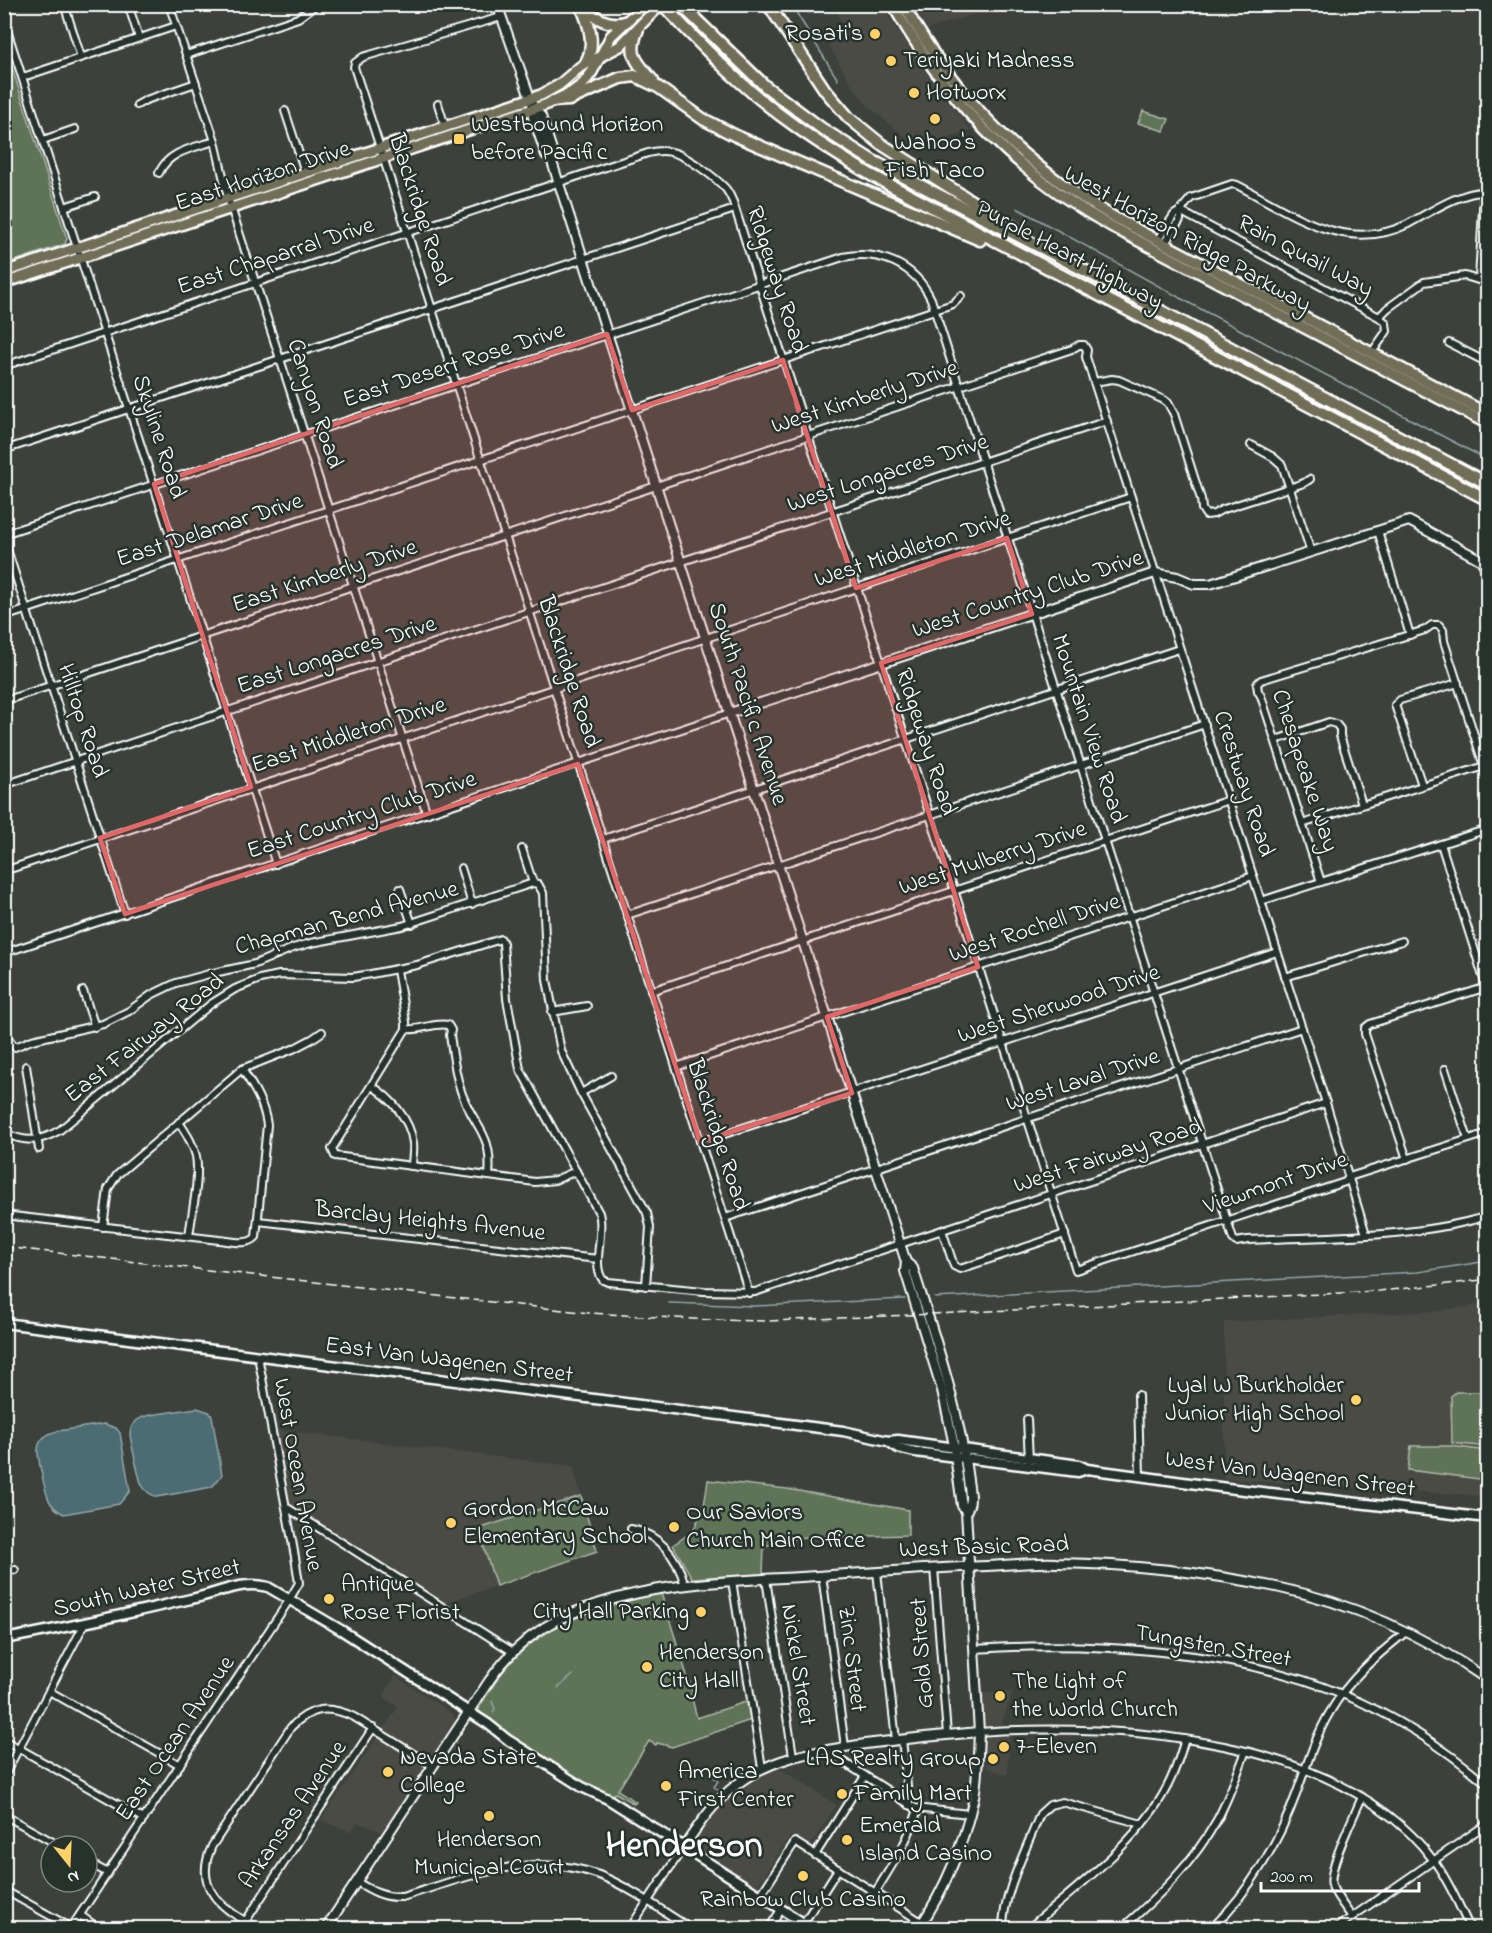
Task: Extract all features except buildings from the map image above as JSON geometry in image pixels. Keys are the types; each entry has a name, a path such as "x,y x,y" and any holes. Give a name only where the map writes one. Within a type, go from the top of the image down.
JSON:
{"highway":[{"path":"580,4 595,16 611,24 621,24 627,21"},
{"path":"580,4 591,40 590,52 585,64"},
{"name":"Purple Heart Highway","path":"662,4 736,79 822,146 871,175 1488,500"},
{"name":"Purple Heart Highway","path":"680,4 757,80 820,128 873,161 1488,483"},
{"path":"768,4 825,90 861,129 1059,257"},
{"path":"641,26 633,44 634,57 658,87"},
{"path":"553,101 569,100 625,77 640,77 703,119 736,136 911,209 1070,280"}],"main road":[{"name":"East Horizon Drive","path":"4,283 553,101 583,84 614,32 645,4"},
{"name":"East Horizon Drive","path":"4,272 555,88 585,64 621,46 662,4"},
{"name":"West Horizon Ridge Parkway","path":"892,4 928,53 986,120 1069,201 1116,229 1488,424"},
{"name":"West Horizon Ridge Parkway","path":"903,4 938,76 964,108 994,140 1046,178 1161,243 1370,350 1488,414"},
{"path":"964,108 970,110 981,121 986,120"},
{"path":"81,258 87,250 121,239 138,228"},
{"path":"1116,229 1125,230 1157,246 1161,243"},
{"path":"1370,350 1375,361 1384,371"},
{"name":"East Van Wagenen Street","path":"4,1323 843,1431 888,1441 898,1448 960,1453"},
{"name":"West Van Wagenen Street","path":"960,1453 1029,1462 1079,1465 1087,1469 1233,1489 1488,1518"},
{"name":"South Water Street","path":"4,1639 198,1598 239,1585 257,1584 268,1587 469,1712 508,1740 584,1788 608,1799 807,1926"}],"street":[{"path":"64,4 81,57"},
{"path":"128,4 139,38"},
{"name":"Canyon Road","path":"171,4 214,141 231,208 427,814"},
{"path":"186,55 291,20 316,4"},
{"name":"South Pacific Avenue","path":"497,4 534,109 533,117 546,155 551,158 584,259 901,1244 906,1262 905,1271 960,1453 962,1506 966,1511 970,1566 979,1732 974,1795 952,1866 921,1926"},
{"name":"Blackridge Road","path":"501,17 363,57 355,63 356,72 749,1293"},
{"name":"Skyline Road","path":"4,21 276,864"},
{"path":"23,77 177,26"},
{"path":"137,105 196,83"},
{"path":"438,104 446,126"},
{"path":"285,111 305,172"},
{"path":"43,140 75,129"},
{"path":"159,173 163,163 174,155 214,141"},
{"name":"East Chaparral Drive","path":"4,366 654,152 669,151"},
{"name":"Ridgeway Road","path":"669,151 681,155 719,183 728,192 735,208 1076,1270"},
{"path":"1161,243 1174,215 1191,198 1232,184 1320,228 1353,236 1390,231 1456,198 1486,191 1479,280"},
{"path":"64,207 95,197"},
{"path":"4,450 735,208"},
{"name":"Rain Quail Way","path":"1180,211 1379,317 1386,323 1387,331 1370,350"},
{"name":"East Desert Rose Drive","path":"4,534 843,257 857,254 872,255 895,262"},
{"name":"Mountain View Road","path":"895,262 910,271 927,290 1227,1221"},
{"path":"1379,317 1424,282 1465,276 1488,284"},
{"name":"East Delamar Drive","path":"4,617 934,311 953,304 961,296"},
{"path":"1449,343 1488,363"},
{"name":"West Kimberly Drive","path":"657,486 1084,345"},
{"name":"Crestway Road","path":"1084,345 1366,1234"},
{"path":"1094,382 1119,380 1168,404 1174,414 1202,499 1202,508 1206,514 1214,514 1310,479"},
{"name":"West Longacres Drive","path":"681,562 1107,421"},
{"path":"1251,445 1278,460 1285,472 1311,552"},
{"name":"East Kimberly Drive","path":"4,701 657,486"},
{"name":"West Middleton Drive","path":"705,638 1131,497"},
{"name":"West Country Club Drive","path":"730,713 1155,573 1177,577 1194,584 1210,584 1409,521 1476,556 1485,564 1488,571"},
{"path":"1378,531 1410,635"},
{"name":"Hilltop Road","path":"4,540 125,914"},
{"name":"East Longacres Drive","path":"4,785 681,562"},
{"name":"Chesapeake Way","path":"1321,882 1257,684 1261,680 1410,635 1432,625 1439,625 1443,630 1458,683"},
{"name":"East Middleton Drive","path":"4,871 100,837 705,638"},
{"path":"603,839 1179,649"},
{"path":"1302,824 1486,765 1458,683 1400,700 1395,705 1422,785"},
{"name":"East Country Club Drive","path":"4,953 730,713"},
{"path":"1276,740 1329,722 1336,724 1340,729 1340,736 1362,804"},
{"path":"627,915 1205,724"},
{"name":"West Mulberry Drive","path":"651,991 1229,800"},
{"path":"1261,901 1488,829"},
{"path":"1407,1159 1365,1034 1365,1028 1370,1024 1487,988 1441,844"},
{"path":"522,849 536,883 543,893 548,980 561,1052 647,1213 650,1227 646,1286"},
{"path":"461,868 472,904"},
{"name":"West Rochell Drive","path":"676,1067 1253,876"},
{"name":"Chapman Bend Avenue","path":"4,1033 15,1047 43,1038 95,1027 114,1019 152,994 176,983 255,964 292,948 311,943 412,924 536,883"},
{"path":"400,889 412,924"},
{"name":"East Fairway Road","path":"38,1140 60,1130 211,1004 235,989 260,979 279,975 353,976 397,970 501,939 507,999 520,1069 601,1218 598,1259"},
{"path":"1285,977 1402,941"},
{"name":"West Sherwood Drive","path":"700,1142 1277,952"},
{"path":"397,970 406,1029 332,1149 335,1156 548,1182 576,1171"},
{"path":"83,991 95,1027"},
{"path":"552,1012 587,1006"},
{"path":"406,1029 443,1024 448,1025 451,1030 450,1035 462,1093 489,1148 489,1176"},
{"name":"West Laval Drive","path":"725,1218 1302,1028"},
{"path":"103,1227 108,1189 117,1175 242,1069 293,1049 312,1040 322,1032"},
{"path":"26,1066 39,1149"},
{"path":"4,1215 252,1241 256,1237 267,1125 260,1096 242,1069"},
{"path":"1445,1069 1468,1139"},
{"path":"581,1093 611,1076"},
{"path":"372,1086 391,1100 407,1125 413,1142 412,1166"},
{"name":"West Fairway Road","path":"901,1244 1326,1103"},
{"path":"179,1122 196,1156 197,1170 189,1236"},
{"path":"4,1133 26,1140 38,1140"},
{"name":"Viewmont Drive","path":"1076,1270 1345,1182 1349,1177 1488,1133"},
{"path":"1227,1221 1236,1242 1366,1234 1448,1226 1488,1216"},
{"name":"Barclay Heights Avenue","path":"258,1221 598,1259"},
{"path":"942,1230 953,1263 957,1268 1065,1234"},
{"path":"598,1259 598,1271 603,1280 646,1286 749,1293 901,1244"},
{"name":"West Ocean Avenue","path":"258,1356 299,1578 290,1599"},
{"path":"1138,1395 1140,1476"},
{"path":"1027,1419 1029,1462"},
{"path":"286,1507 513,1652"},
{"path":"631,1529 647,1534 666,1548 675,1558 685,1585"},
{"name":"West Basic Road","path":"326,1929 494,1674 513,1652 546,1626 582,1610 659,1589 732,1581 970,1566 1054,1563 1119,1565 1234,1579 1279,1587 1328,1601 1406,1632 1488,1680"},
{"name":"Gold Street","path":"934,1568 947,1735"},
{"path":"4,1572 15,1570"},
{"path":"877,1572 909,1805"},
{"name":"Zinc Street","path":"822,1575 844,1747"},
{"name":"Nickel Street","path":"766,1579 793,1756"},
{"path":"732,1581 762,1768"},
{"name":"East Ocean Avenue","path":"71,1928 290,1599"},
{"path":"4,1776 85,1623"},
{"path":"1212,1929 1245,1890 1276,1840 1322,1727 1342,1694 1377,1655 1406,1632"},
{"name":"Tungsten Street","path":"975,1648 1074,1647 1141,1651 1202,1658 1262,1669 1342,1694 1411,1729 1439,1747 1488,1785"},
{"path":"49,1691 180,1765"},
{"path":"257,1929 226,1909 214,1898 206,1877 206,1858 220,1833 291,1727 299,1719 320,1710 330,1709 344,1712 434,1766"},
{"name":"Arkansas Avenue","path":"245,1922 373,1728"},
{"path":"630,1929 703,1819 735,1785 762,1768 793,1756 844,1747 947,1735 1028,1729 1132,1733 1185,1740 1246,1751 1305,1769 1362,1797 1383,1810 1406,1831 1434,1861 1470,1929"},
{"path":"4,1740 144,1819"},
{"path":"1029,1929 1112,1855 1142,1824 1167,1788 1185,1740"},
{"path":"824,1750 918,1809 969,1814"},
{"path":"1122,1929 1166,1888 1205,1839 1231,1792 1246,1751"},
{"path":"815,1855 865,1776"},
{"path":"1352,1917 1336,1894 1331,1881 1335,1861 1362,1797"},
{"path":"1003,1929 1003,1917 1009,1894 1040,1814 1050,1805 1062,1802 1142,1824"},
{"path":"875,1893 903,1848 918,1809"},
{"path":"4,1815 39,1834"},
{"path":"1336,1929 1487,1825"},
{"path":"760,1896 795,1842 875,1893 921,1926"},
{"path":"357,1882 378,1894 391,1898 402,1897 493,1869 538,1864 578,1869 619,1884 690,1929"},
{"path":"99,1868 108,1873"},
{"path":"807,1926 838,1869"},
{"path":"4,1890 71,1928"},
{"path":"769,1929 781,1910"},
{"path":"80,1915 98,1929"}],"highlighted area":[{"path":"607,334 632,410 783,360 856,588 1007,538 1032,614 881,663 978,967 827,1017 852,1093 700,1142 578,764 125,914 100,838 251,787 154,484"}],"shaded area":[{"path":"801,5 881,5 930,79 971,130 921,148 900,133 868,106 853,87 822,33 841,24 836,7 808,16"},
{"path":"913,5 975,5 978,13 928,29"},
{"name":"Lyal W Burkholder Junior High School","path":"1487,1303 1487,1496 1224,1479 1224,1322 1438,1311"},
{"name":"Gordon McCaw Elementary School","path":"271,1429 573,1466 597,1551 440,1605 286,1507"},
{"name":"Nevada State College","path":"395,1676 453,1714 455,1721 383,1832 357,1822 351,1832 321,1820 398,1707 384,1697"},
{"path":"1013,1692 1001,1726 984,1726 982,1722 984,1717 983,1693"},
{"path":"1010,1736 1007,1775 987,1768 988,1753 982,1752 982,1740"},
{"path":"777,1767 837,1805 810,1846 791,1835 759,1884 754,1886 696,1847 694,1842 724,1803 746,1784"}],"green space":[{"path":"5,46 67,239 65,244 5,264"},
{"path":"1143,111 1169,119 1164,131 1138,123"},
{"path":"1456,1392 1487,1392 1487,1447 1452,1443 1451,1396"},
{"path":"1411,1446 1451,1446 1487,1451 1487,1480 1408,1470"},
{"path":"708,1480 787,1489 908,1510 908,1535 800,1538 764,1546 763,1574 692,1578 673,1545 693,1531 704,1506"},
{"path":"581,1496 597,1551 496,1586 478,1529"},
{"path":"661,1593 693,1694 691,1695 697,1718 745,1702 749,1704 751,1720 672,1747 657,1743 656,1745 649,1741 618,1790 636,1802 634,1804 616,1793 609,1796 558,1770 510,1738 480,1714 480,1706 503,1671 544,1634 600,1609"}],"water":[{"path":"197,1408 209,1412 212,1416 222,1475 212,1487 157,1497 142,1485 130,1437 132,1426 147,1416"},
{"path":"104,1424 116,1428 120,1433 130,1491 119,1504 64,1514 54,1507 48,1498 39,1459 40,1442 55,1432"}],"waterway":[{"path":"791,4 838,80"},
{"path":"1017,208 1193,305 1488,460"},
{"path":"935,1298 1418,1272 1488,1261"},
{"path":"669,1303 754,1306 905,1299"},
{"path":"558,1688 573,1675"},
{"path":"492,1701 495,1709 493,1712"},
{"path":"714,1778 718,1781 714,1787 720,1791"}],"railway":[{"path":"4,1247 589,1313 710,1320 769,1321 933,1314 1379,1291 1488,1279"}],"place":[{"name":"Rosati's","path":"875,34"},
{"name":"Teriyaki Madness","path":"891,61"},
{"name":"Hotworx","path":"914,93"},
{"name":"Wahoo's Fish Taco","path":"935,119"},
{"name":"Westbound Horizon before Pacific","path":"459,139"},
{"name":"Lyal W Burkholder Junior High School","path":"1356,1400"},
{"name":"Gordon McCaw Elementary School","path":"451,1523"},
{"name":"Our Saviors Church Main Office","path":"674,1527"},
{"name":"Antique Rose Florist","path":"329,1599"},
{"name":"City Hall Parking","path":"701,1612"},
{"name":"Henderson City Hall","path":"647,1667"},
{"name":"The Light of the World Church","path":"1000,1696"},
{"name":"7-Eleven","path":"1004,1747"},
{"name":"LAS Realty Group","path":"993,1759"},
{"name":"Nevada State College","path":"388,1772"},
{"name":"America First Center","path":"666,1786"},
{"name":"Family Mart","path":"842,1794"},
{"name":"Henderson Municipal Court","path":"489,1816"},
{"name":"Emerald Island Casino","path":"847,1840"},
{"name":"Rainbow Club Casino","path":"803,1876"}],"district":[{"name":"Henderson","path":"684,1847"}]}
